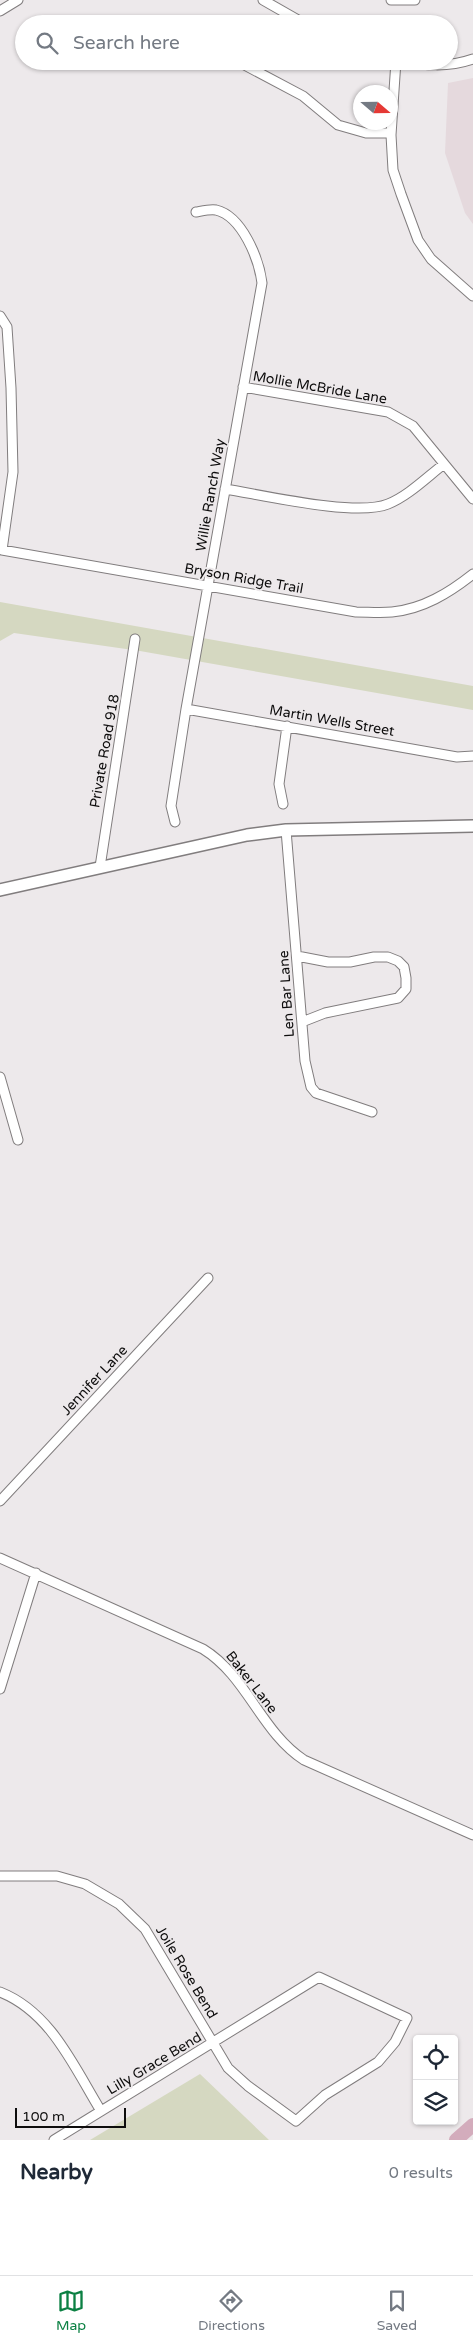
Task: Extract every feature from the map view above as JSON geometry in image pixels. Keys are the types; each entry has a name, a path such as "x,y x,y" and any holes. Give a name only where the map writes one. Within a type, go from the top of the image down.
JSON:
{"street":[{"path":"0,10 18,0"},
{"path":"263,0 289,15"},
{"path":"391,0 415,0"},
{"path":"458,63 472,59"},
{"path":"254,70 303,96 338,125 366,133 391,133"},
{"path":"396,70 391,133 393,170 418,240 438,266 473,296"},
{"name":"Willie Ranch Way","path":"175,822 171,806 186,709 262,283 258,260 244,235 226,215 215,210 196,212"},
{"name":"Bryson Ridge Trail","path":"0,316 7,327 13,472 2,550 356,612 392,612 428,603 472,576"},
{"name":"Mollie McBride Lane","path":"243,387 388,412 413,426 473,499"},
{"path":"225,489 335,506 368,509 387,504 399,498 444,464"},
{"name":"Private Road 918","path":"100,867 135,639"},
{"name":"Martin Wells Street","path":"186,709 457,757 473,756"},
{"path":"283,804 279,784 287,726"},
{"path":"0,890 247,835 286,830 473,826"},
{"name":"Len Bar Lane","path":"286,830 305,1061 311,1087 321,1096 372,1112"},
{"path":"296,956 328,962 388,957 398,962 404,968 406,978 406,989 398,998 325,1013 302,1022"},
{"path":"0,1077 18,1140"},
{"name":"Jennifer Lane","path":"0,1501 208,1278"},
{"name":"Baker Lane","path":"0,1558 195,1645 215,1656 239,1682 282,1742 304,1760 473,1835"},
{"path":"0,1689 36,1574"},
{"name":"Joile Rose Bend","path":"0,1876 57,1876 85,1884 118,1904 145,1929 228,2068 248,2086 296,2122"},
{"name":"Lilly Grace Bend","path":"54,2140 319,1977 407,2018 395,2042 378,2062 325,2095 296,2122"},
{"path":"0,1992 32,2010 55,2036 101,2111"}],"shaded area":[{"path":"473,78 473,224 465,213 445,153 448,83"}],"green space":[{"path":"0,602 473,686 473,710 140,651 14,633 0,641"},
{"path":"200,2074 269,2140 90,2140"}],"waterway":[{"path":"456,2140 473,2125"}]}
